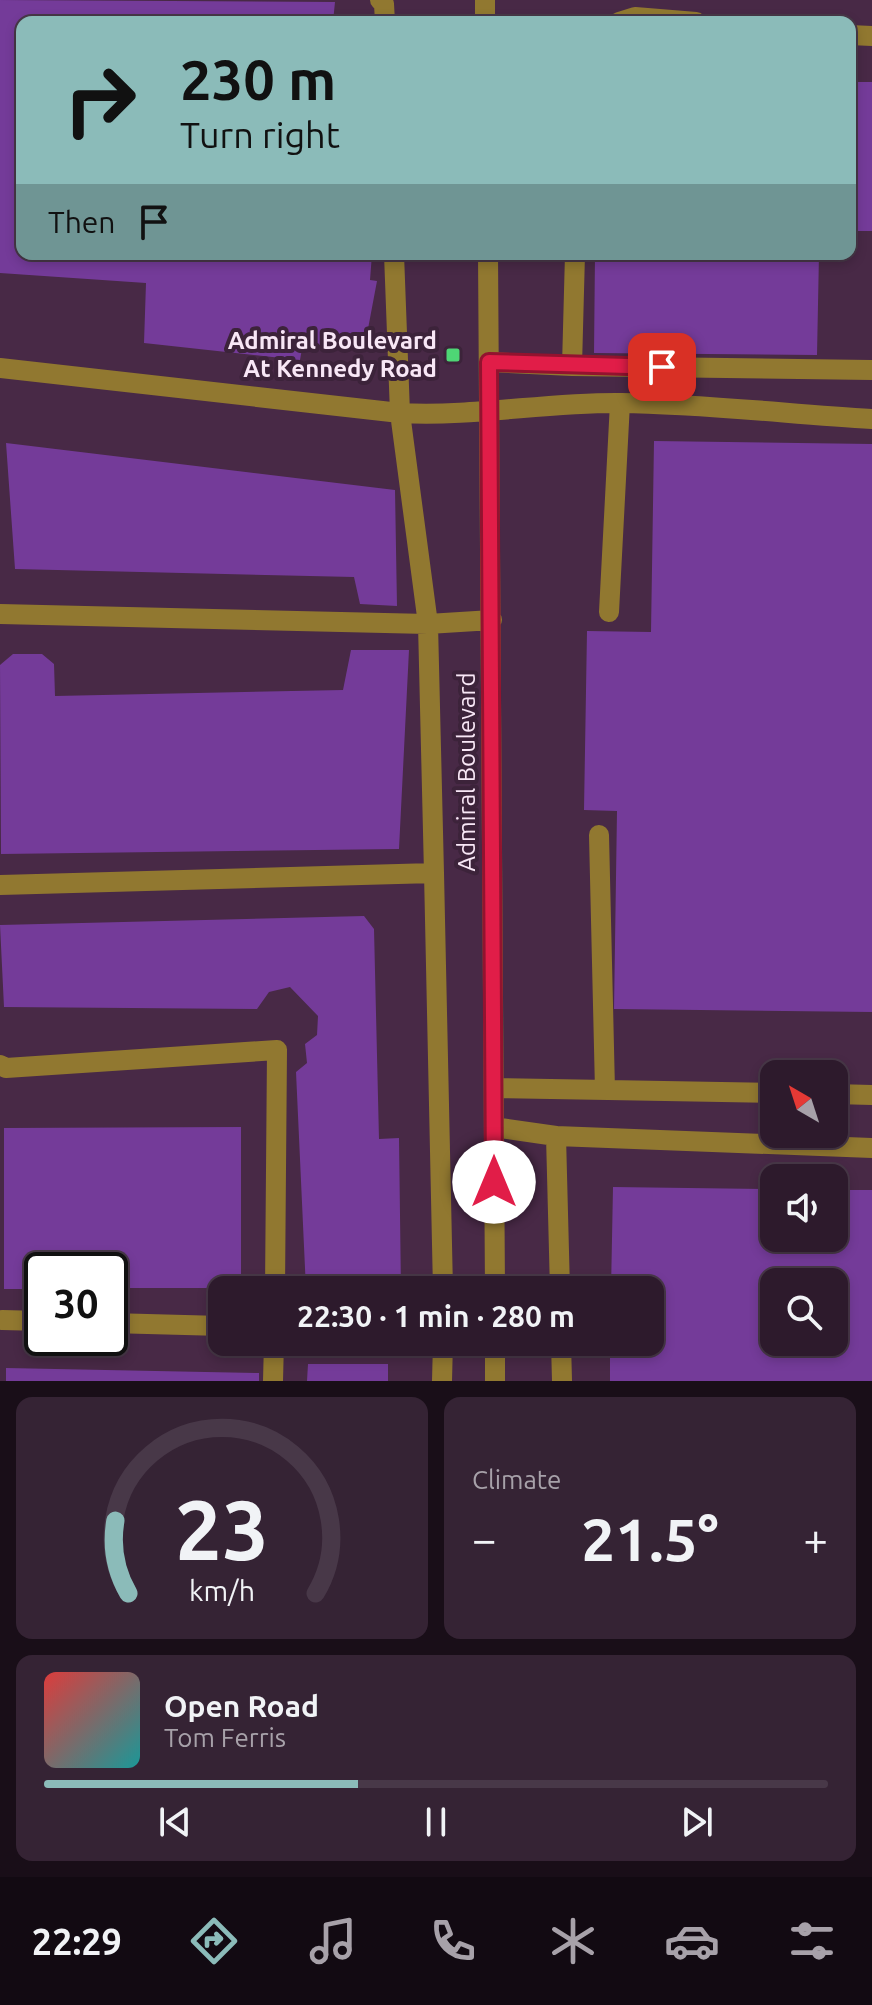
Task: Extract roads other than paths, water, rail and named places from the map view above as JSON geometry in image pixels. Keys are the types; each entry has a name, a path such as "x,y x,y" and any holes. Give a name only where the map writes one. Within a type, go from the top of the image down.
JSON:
{"street":[{"path":"394,260 400,413 428,624 443,1276"},
{"name":"Admiral Boulevard","path":"488,260 495,1276"},
{"path":"572,366 575,260"},
{"path":"489,362 872,370"},
{"path":"0,368 400,413 445,415 491,409 620,403 872,419"},
{"path":"609,612 620,403"},
{"path":"0,614 428,624 492,620"},
{"path":"599,835 605,1090"},
{"path":"0,885 434,873"},
{"path":"0,1065 6,1068 277,1050 275,1276"},
{"path":"494,1088 760,1093"},
{"path":"848,1094 872,1095"},
{"path":"494,1127 556,1136 872,1148"},
{"path":"556,1136 560,1276"},
{"path":"2,1320 24,1321"},
{"path":"128,1323 208,1326"},
{"path":"273,1381 274,1356"},
{"path":"442,1381 443,1356"},
{"path":"495,1356 495,1381"},
{"path":"561,1356 562,1381"}],"place":[{"name":"Admiral Boulevard At Kennedy Road","path":"453,355"}]}
